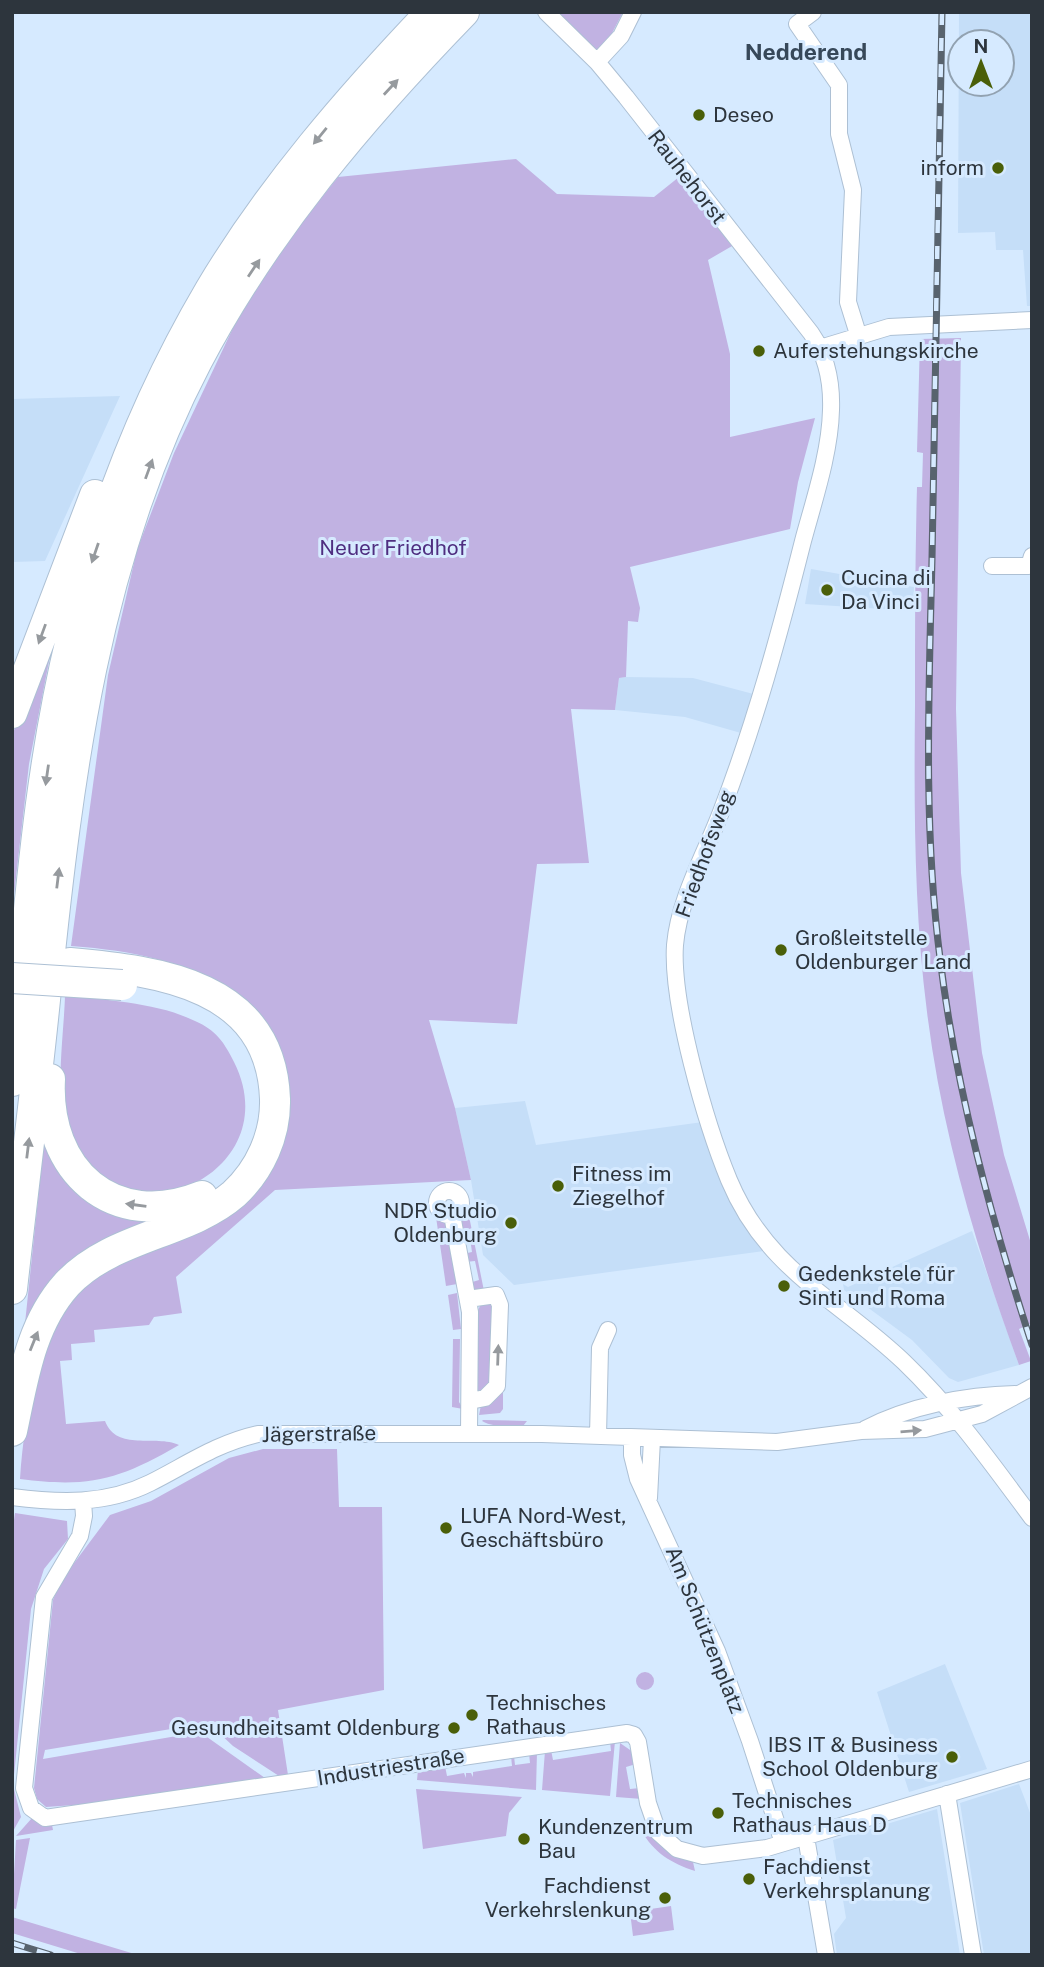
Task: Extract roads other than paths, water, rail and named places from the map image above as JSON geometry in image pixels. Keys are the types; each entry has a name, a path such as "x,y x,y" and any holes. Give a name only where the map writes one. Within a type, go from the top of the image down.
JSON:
{"highway":[{"path":"12,713 86,516 125,424 174,331 211,289 313,144 431,12"},
{"path":"12,1289 66,814 96,643 126,537 158,445 197,361 242,285 293,210 385,93 464,12"},
{"path":"12,1082 42,812 56,713 71,636 91,563 142,424 211,289"},
{"path":"12,963 122,976 176,979 202,989 240,1013 253,1030 272,1072 275,1112 272,1133 257,1166 231,1196 90,1264 69,1283 42,1322 27,1358 12,1431"},
{"path":"12,978 122,976 172,994 221,1017 236,1032 255,1064 260,1099 259,1119 249,1149 225,1181 208,1193 187,1202 144,1207 122,1203 98,1192 79,1175 63,1154 54,1132 50,1108 54,1025 46,993"}],"street":[{"name":"Rauhehorst","path":"547,12 597,62 820,348"},
{"path":"597,62 621,36 631,17 614,12"},
{"path":"813,12 797,24 839,85 839,134 853,190 849,311 858,334"},
{"path":"820,348 858,334 900,325 1032,320"},
{"name":"Friedhofsweg","path":"820,348 828,380 831,411 810,517 761,696 720,814 682,911 675,944 676,975 691,1055 717,1145 729,1179 762,1240 817,1293 901,1360 944,1404 1032,1518"},
{"path":"992,566 1029,566 1032,556"},
{"path":"452,1214 468,1299 469,1434"},
{"path":"468,1299 493,1295 499,1298 500,1304 497,1386 485,1398 470,1401"},
{"path":"598,1436 600,1348 608,1330"},
{"path":"1015,1394 1032,1387"},
{"name":"Jägerstraße","path":"862,1432 912,1410 984,1396 1015,1394"},
{"name":"Jägerstraße","path":"12,1497 83,1501 132,1491 214,1448 258,1434 469,1434 777,1442 862,1432 910,1432 959,1421 991,1410 1015,1394"},
{"name":"Am Schützenplatz","path":"632,1438 634,1468 717,1651 783,1843"},
{"name":"Am Schützenplatz","path":"649,1498 652,1439"},
{"name":"Industriestraße","path":"83,1501 84,1516 80,1536 51,1580 41,1616 24,1788 27,1802 35,1813 57,1819 627,1733 634,1735 638,1742 653,1821 666,1841 677,1849 709,1856 806,1837 1032,1769"},
{"path":"947,1794 973,1955"},
{"path":"806,1837 826,1955"}],"railway":[{"path":"942,12 929,708 931,859 940,958 965,1105 989,1202 1032,1345"},
{"path":"12,1943 51,1955"}],"place":[{"name":"Deseo","path":"699,115"},
{"name":"inform","path":"998,168"},
{"name":"Auferstehungskirche","path":"759,351"},
{"name":"Cucina di Da Vinci","path":"827,590"},
{"name":"Großleitstelle Oldenburger Land","path":"781,950"},
{"name":"Fitness im Ziegelhof","path":"558,1186"},
{"name":"NDR Studio Oldenburg","path":"511,1223"},
{"name":"Gedenkstele für Sinti und Roma","path":"784,1286"},
{"name":"LUFA Nord-West, Geschäftsbüro","path":"446,1528"},
{"name":"Technisches Rathaus","path":"472,1715"},
{"name":"Gesundheitsamt Oldenburg","path":"454,1728"},
{"name":"IBS IT & Business School Oldenburg","path":"952,1757"},
{"name":"Technisches Rathaus Haus D","path":"718,1813"},
{"name":"Kundenzentrum Bau","path":"524,1839"},
{"name":"Fachdienst Verkehrsplanung","path":"749,1879"},
{"name":"Fachdienst Verkehrslenkung","path":"665,1898"}],"district":[{"name":"Nedderend","path":"806,52"}],"park label":[{"name":"Neuer Friedhof","path":"393,548"}]}
